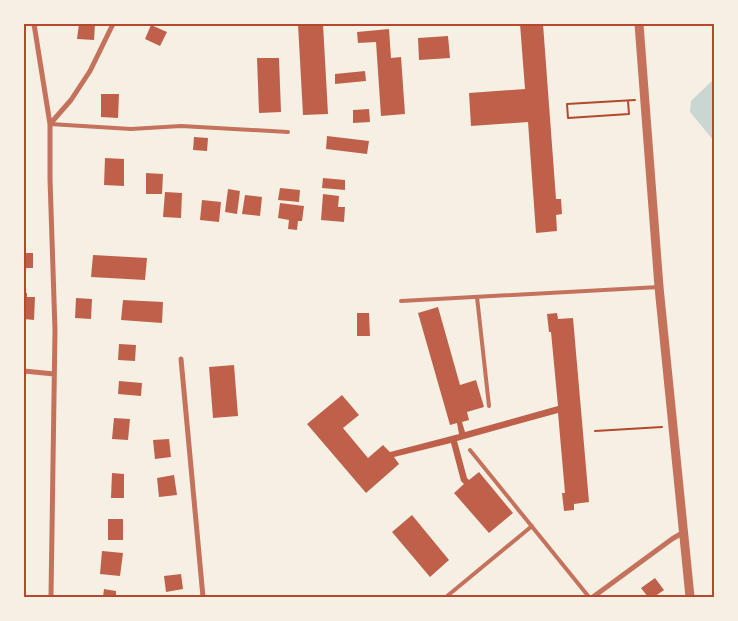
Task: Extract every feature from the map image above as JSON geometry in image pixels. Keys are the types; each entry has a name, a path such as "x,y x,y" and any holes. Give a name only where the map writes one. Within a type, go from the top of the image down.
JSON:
{"street":[{"path":"34,24 50,124 54,374 51,597"},
{"path":"50,124 71,100 90,71 113,24"},
{"path":"639,24 659,286 690,597"},
{"path":"181,359 203,597"},
{"path":"24,371 54,374"},
{"path":"591,597 684,532"}],"lane":[{"path":"50,124 131,129 181,126 288,132"},
{"path":"401,301 659,286"},
{"path":"477,297 489,406"},
{"path":"470,450 591,597"},
{"path":"446,597 532,526"}],"path":[{"path":"628,101 629,114 568,118 567,104 638,100"},
{"path":"594,431 665,426"}],"shaded area":[{"path":"714,79 714,141 690,112 691,101"}],"building":[{"path":"79,24 95,24 94,40 77,39"},
{"path":"298,24 323,24 328,114 303,115"},
{"path":"520,24 543,24 556,199 561,199 562,214 556,215 557,231 536,233 528,122 471,126 469,93 525,89"},
{"path":"151,25 167,32 160,46 145,39"},
{"path":"389,29 391,58 401,57 405,114 381,116 376,42 358,43 357,32"},
{"path":"448,36 450,58 419,60 418,38"},
{"path":"257,58 279,58 281,112 259,113"},
{"path":"365,71 366,81 335,84 335,74"},
{"path":"101,94 119,94 118,118 101,117"},
{"path":"369,109 370,122 353,123 353,110"},
{"path":"327,136 369,141 367,154 326,149"},
{"path":"194,137 208,138 207,151 193,150"},
{"path":"105,158 124,159 124,186 104,185"},
{"path":"146,173 163,174 162,194 146,194"},
{"path":"323,178 345,180 345,190 322,188"},
{"path":"280,188 300,190 299,202 278,200"},
{"path":"228,189 240,191 237,214 225,212"},
{"path":"165,192 182,193 181,218 163,217"},
{"path":"323,194 339,196 338,207 345,207 344,222 321,220"},
{"path":"245,195 262,197 260,216 242,214"},
{"path":"202,200 221,202 219,222 200,220"},
{"path":"280,203 304,206 302,221 298,221 297,230 288,229 289,220 278,218"},
{"path":"24,253 33,253 33,268 24,268"},
{"path":"93,255 147,258 145,280 91,277"},
{"path":"24,293 27,293 27,297 35,297 34,320 24,319"},
{"path":"76,298 92,299 91,319 75,318"},
{"path":"123,300 163,302 162,323 121,320"},
{"path":"438,307 460,385 476,380 484,407 467,412 469,420 462,422 465,432 558,406 551,332 549,332 547,314 557,313 558,319 573,318 589,502 574,504 574,510 564,511 562,493 565,493 558,413 457,441 467,478 469,480 479,472 513,513 489,533 454,493 464,484 461,481 451,443 394,457 399,464 366,493 307,424 342,395 359,415 343,428 368,458 383,445 390,452 459,434 457,423 450,425 418,313"},
{"path":"357,313 369,313 370,336 357,336"},
{"path":"119,344 136,345 135,361 118,360"},
{"path":"234,365 238,416 213,418 209,367"},
{"path":"119,381 142,383 141,396 118,394"},
{"path":"114,418 130,419 128,440 112,439"},
{"path":"169,439 171,457 155,459 153,440"},
{"path":"112,473 124,474 124,498 111,498"},
{"path":"174,475 177,495 159,497 157,478"},
{"path":"412,515 449,560 430,577 392,532"},
{"path":"108,519 123,519 123,540 108,540"},
{"path":"102,551 123,553 120,576 100,574"},
{"path":"181,574 183,589 166,592 164,576"},
{"path":"655,578 664,590 654,597 648,597 641,588"},
{"path":"104,589 116,591 116,597 103,597"}]}
